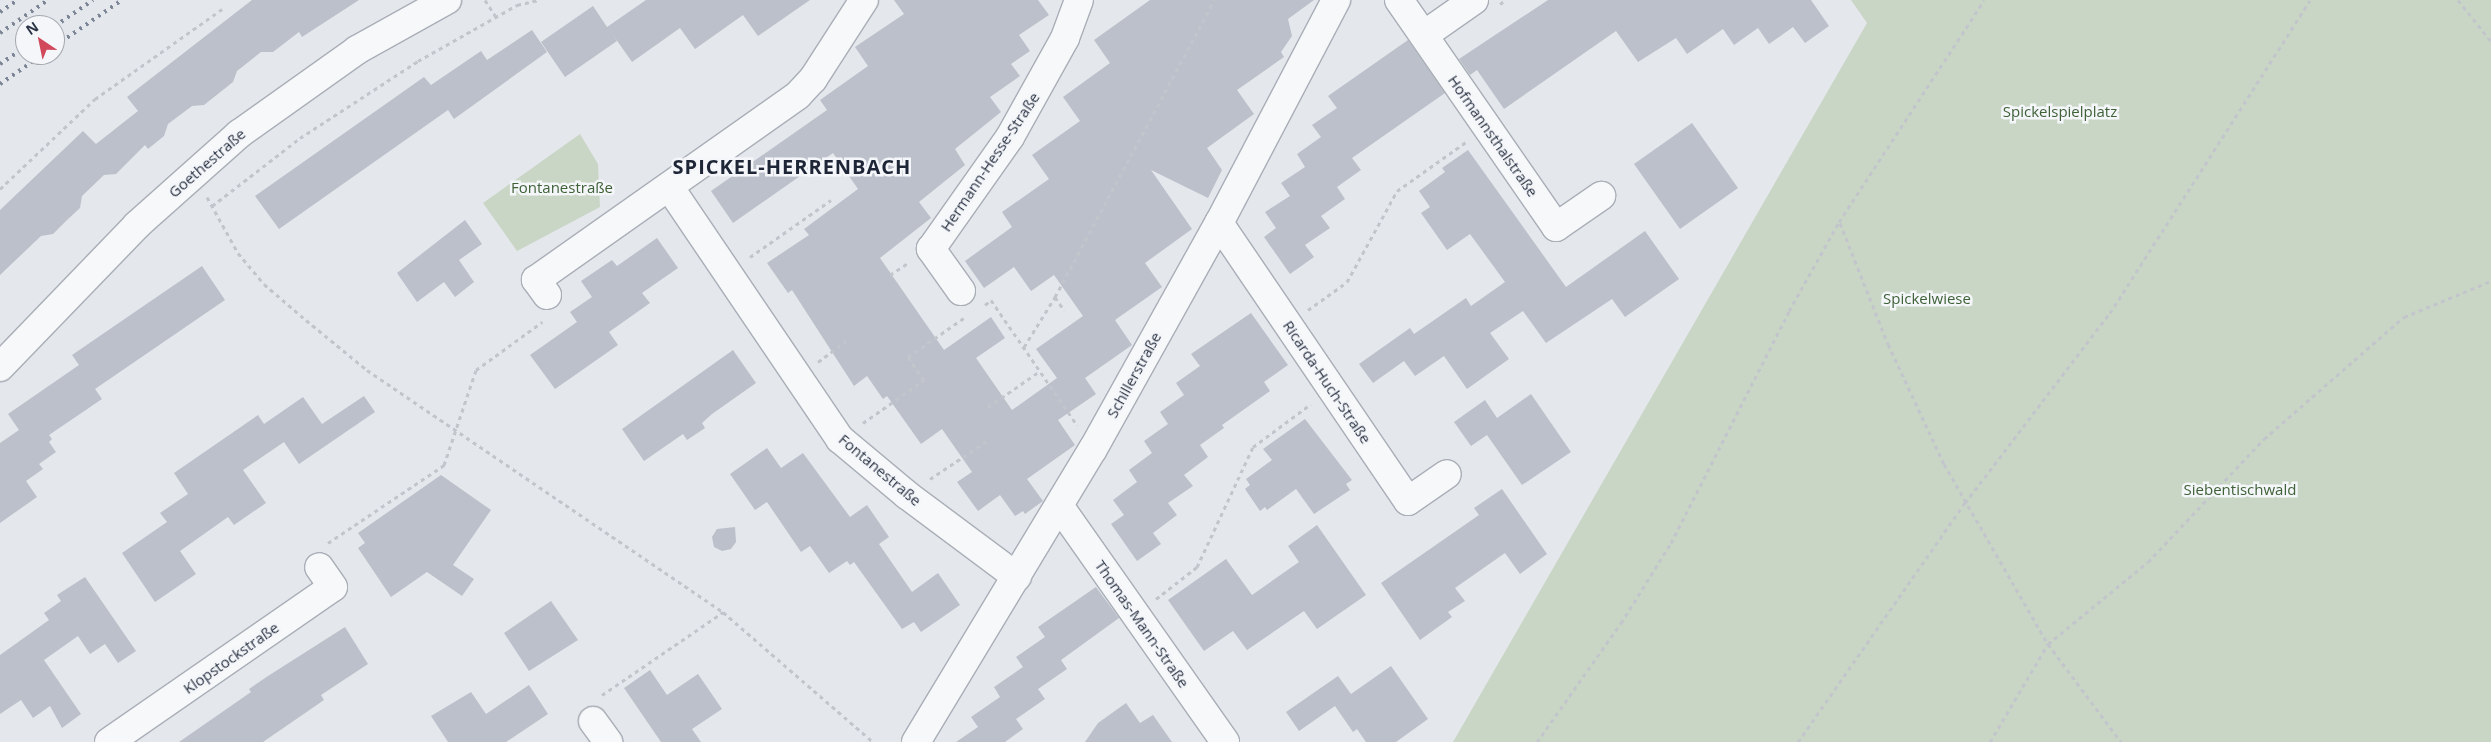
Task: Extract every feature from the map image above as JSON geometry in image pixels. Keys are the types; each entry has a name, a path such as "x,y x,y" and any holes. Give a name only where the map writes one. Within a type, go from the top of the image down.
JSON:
{"street":[{"name":"Goethestraße","path":"0,367 85,276 195,172 269,111 319,75 400,24 447,0"},
{"path":"547,296 536,280 670,188 798,95 814,79 864,0"},
{"name":"Hermann-Hesse-Straße","path":"961,291 931,249 1010,137 1065,38 1079,0"},
{"name":"Schillerstraße","path":"916,742 1093,449 1219,224 1336,0"},
{"name":"Hofmannsthalstraße","path":"1399,0 1556,227 1601,196"},
{"path":"1424,35 1474,0"},
{"name":"Fontanestraße","path":"670,188 729,271 840,438 907,495 1017,577"},
{"name":"Ricarda-Huch-Straße","path":"1219,224 1408,501 1447,474"},
{"name":"Thomas-Mann-Straße","path":"1060,506 1225,742"},
{"name":"Klopstockstraße","path":"109,742 333,587 319,567"}],"path":[{"path":"485,0 496,17"},
{"path":"212,206 300,138 418,60 517,5 538,0"},
{"path":"1024,347 1055,297 1214,0"},
{"path":"1538,742 1621,623 1671,543 1789,311 1839,222 1984,0"},
{"path":"1798,742 1965,503 2110,313 2310,0"},
{"path":"2458,0 2491,41"},
{"path":"0,189 96,99 222,9"},
{"path":"1287,324 1347,282 1397,191 1488,128"},
{"path":"195,172 238,253 264,284 367,370 724,612 872,742"},
{"path":"729,271 831,200"},
{"path":"1839,222 1888,344 1965,503 2048,644 2121,742"},
{"path":"1990,742 2048,644 2148,562 2264,439 2404,317 2491,281"},
{"path":"840,438 924,380 908,357 967,316 961,291"},
{"path":"319,567 310,554 444,465 457,432 476,370 558,311 547,296"},
{"path":"1055,297 1064,310"},
{"path":"983,306 991,300 1093,449"},
{"path":"798,376 846,341"},
{"path":"988,407 1040,371"},
{"path":"1135,613 1194,571 1253,447 1331,389"},
{"path":"907,495 990,439"},
{"path":"601,731 585,707 724,612"}],"green space":[{"path":"1851,0 2491,0 2491,742 1453,742 1867,23"},
{"name":"Fontanestraße","path":"580,134 598,164 600,207 517,251 483,203"}],"building":[{"path":"252,0 359,0 302,37 299,32 273,52 261,52 237,71 233,82 204,105 192,106 168,124 164,136 148,149 145,145 116,174 104,175 82,196 80,208 53,234 41,236 0,275 0,210 83,131 96,144 138,111 127,97"},
{"path":"646,0 810,0 758,36 743,15 695,49 680,28 632,62 611,32 617,41 565,77 541,42 593,6 607,27"},
{"path":"894,0 1038,0 1049,15 1019,35 1030,51 1011,64 1020,76 990,97 1001,112 955,149 965,165 919,202 931,218 880,258 944,350 991,317 1005,338 976,358 1012,410 1057,378 1036,349 1083,316 1054,275 1031,291 1014,267 984,288 965,261 1012,227 1002,212 1049,179 1032,155 1080,121 1063,97 1110,63 1094,40 1150,0 1314,0 1288,19 1292,36 1281,52 1284,57 1237,90 1254,114 1207,148 1222,170 1208,198 1151,170 1192,229 1145,263 1162,287 1115,320 1132,345 1085,378 1096,394 1058,420 1075,445 1027,479 1043,501 1025,514 1023,511 1015,516 1000,495 978,511 957,482 972,472 942,429 921,444 887,396 883,399 867,376 854,386 792,290 788,293 767,263 809,235 804,229 858,189 833,153 733,223 711,191 827,110 820,100 868,66 855,47 904,14"},
{"path":"1548,0 1811,0 1829,26 1805,43 1793,27 1769,44 1758,28 1734,45 1723,29 1687,54 1676,38 1638,62 1616,31 1504,109 1477,70 1470,75 1459,59"},
{"path":"532,30 547,52 454,119 448,110 279,229 255,196 424,77 431,85 481,51 487,60"},
{"path":"1408,40 1445,93 1352,158 1361,170 1337,187 1345,199 1321,216 1330,228 1305,245 1314,257 1290,274 1264,237 1276,228 1265,212 1290,196 1281,183 1305,167 1297,154 1321,137 1312,125 1337,108 1328,96"},
{"path":"1692,123 1738,188 1680,229 1634,164"},
{"path":"1468,150 1566,287 1645,231 1679,279 1625,317 1612,299 1546,343 1523,311 1490,333 1509,359 1467,389 1444,356 1415,376 1404,361 1373,383 1359,364 1410,328 1414,334 1466,298 1471,306 1505,282 1470,234 1447,250 1421,213 1430,207 1419,191 1445,172 1442,168"},
{"path":"465,220 482,244 459,260 474,282 455,297 444,282 417,302 397,273"},
{"path":"657,238 678,268 642,293 650,303 609,332 618,345 555,389 530,355 577,322 570,312 592,297 581,281 612,260 617,266"},
{"path":"202,266 225,300 95,389 102,399 49,435 52,439 49,442 56,452 39,464 43,469 26,481 37,497 0,523 0,443 19,430 8,414 79,365 72,355"},
{"path":"1251,313 1288,365 1264,382 1270,391 1222,425 1224,428 1200,445 1208,457 1184,475 1193,486 1168,503 1177,515 1153,533 1161,544 1137,561 1111,524 1124,515 1113,500 1137,482 1129,470 1152,453 1144,441 1168,424 1160,412 1184,395 1176,383 1200,366 1191,354"},
{"path":"733,350 756,383 712,414 702,423 705,428 687,440 683,434 644,461 622,429"},
{"path":"1531,394 1571,452 1522,485 1487,435 1471,446 1454,422 1485,400 1497,418"},
{"path":"364,396 375,412 299,464 284,442 243,470 266,503 234,525 228,517 180,551 196,574 155,602 122,553 167,522 160,513 188,494 174,473 258,415 264,424 303,397 322,424"},
{"path":"1305,419 1352,480 1346,484 1350,490 1314,514 1296,489 1267,510 1265,507 1260,511 1245,489 1250,485 1246,479 1272,460 1263,449"},
{"path":"767,448 781,468 803,453 850,517 867,505 889,537 879,544 912,592 938,573 960,605 921,632 914,622 902,629 854,562 850,565 847,561 829,573 810,546 801,552 767,502 755,510 730,474"},
{"path":"441,475 491,510 453,565 474,579 462,596 427,572 391,597 358,548 365,543 358,533"},
{"path":"1502,489 1547,554 1520,574 1505,553 1455,588 1465,601 1448,612 1452,617 1420,640 1381,583 1479,515 1474,508"},
{"path":"1317,525 1366,595 1317,629 1304,611 1247,650 1233,631 1204,651 1168,600 1226,559 1252,595 1299,562 1288,546"},
{"path":"735,527 736,542 731,549 722,551 714,547 712,537 717,529"},
{"path":"85,577 136,651 118,663 105,644 90,654 78,636 44,660 81,714 62,728 50,706 33,718 21,700 0,714 0,655 49,620 44,613 61,601 57,595"},
{"path":"1096,587 1119,618 1061,660 1067,669 1038,689 1045,699 1016,719 1023,729 1005,742 956,742 978,727 971,717 1000,697 994,687 1023,667 1016,657 1045,637 1038,627"},
{"path":"551,601 578,640 529,671 504,633"},
{"path":"345,627 368,664 321,695 324,700 263,742 179,742 251,692 249,689"},
{"path":"1391,666 1428,719 1396,742 1366,742 1357,729 1353,732 1335,706 1299,731 1286,712 1338,676 1351,694"},
{"path":"650,670 667,695 698,674 722,709 692,729 701,742 661,742 624,688"},
{"path":"529,685 548,714 506,742 448,742 431,716 471,692 486,714"},
{"path":"1126,703 1140,723 1153,715 1172,742 1085,742 1098,723"}],"railway":[{"path":"0,12 18,0"},
{"path":"0,33 48,0"},
{"path":"65,19 93,0"},
{"path":"65,39 122,0"},
{"path":"0,64 15,54"},
{"path":"0,84 28,65"}],"district":[{"name":"SPICKEL-HERRENBACH","path":"792,166"}],"park label":[{"name":"Spickelspielplatz","path":"2060,112"},
{"name":"Spickelwiese","path":"1927,299"},
{"name":"Siebentischwald","path":"2240,490"}]}
